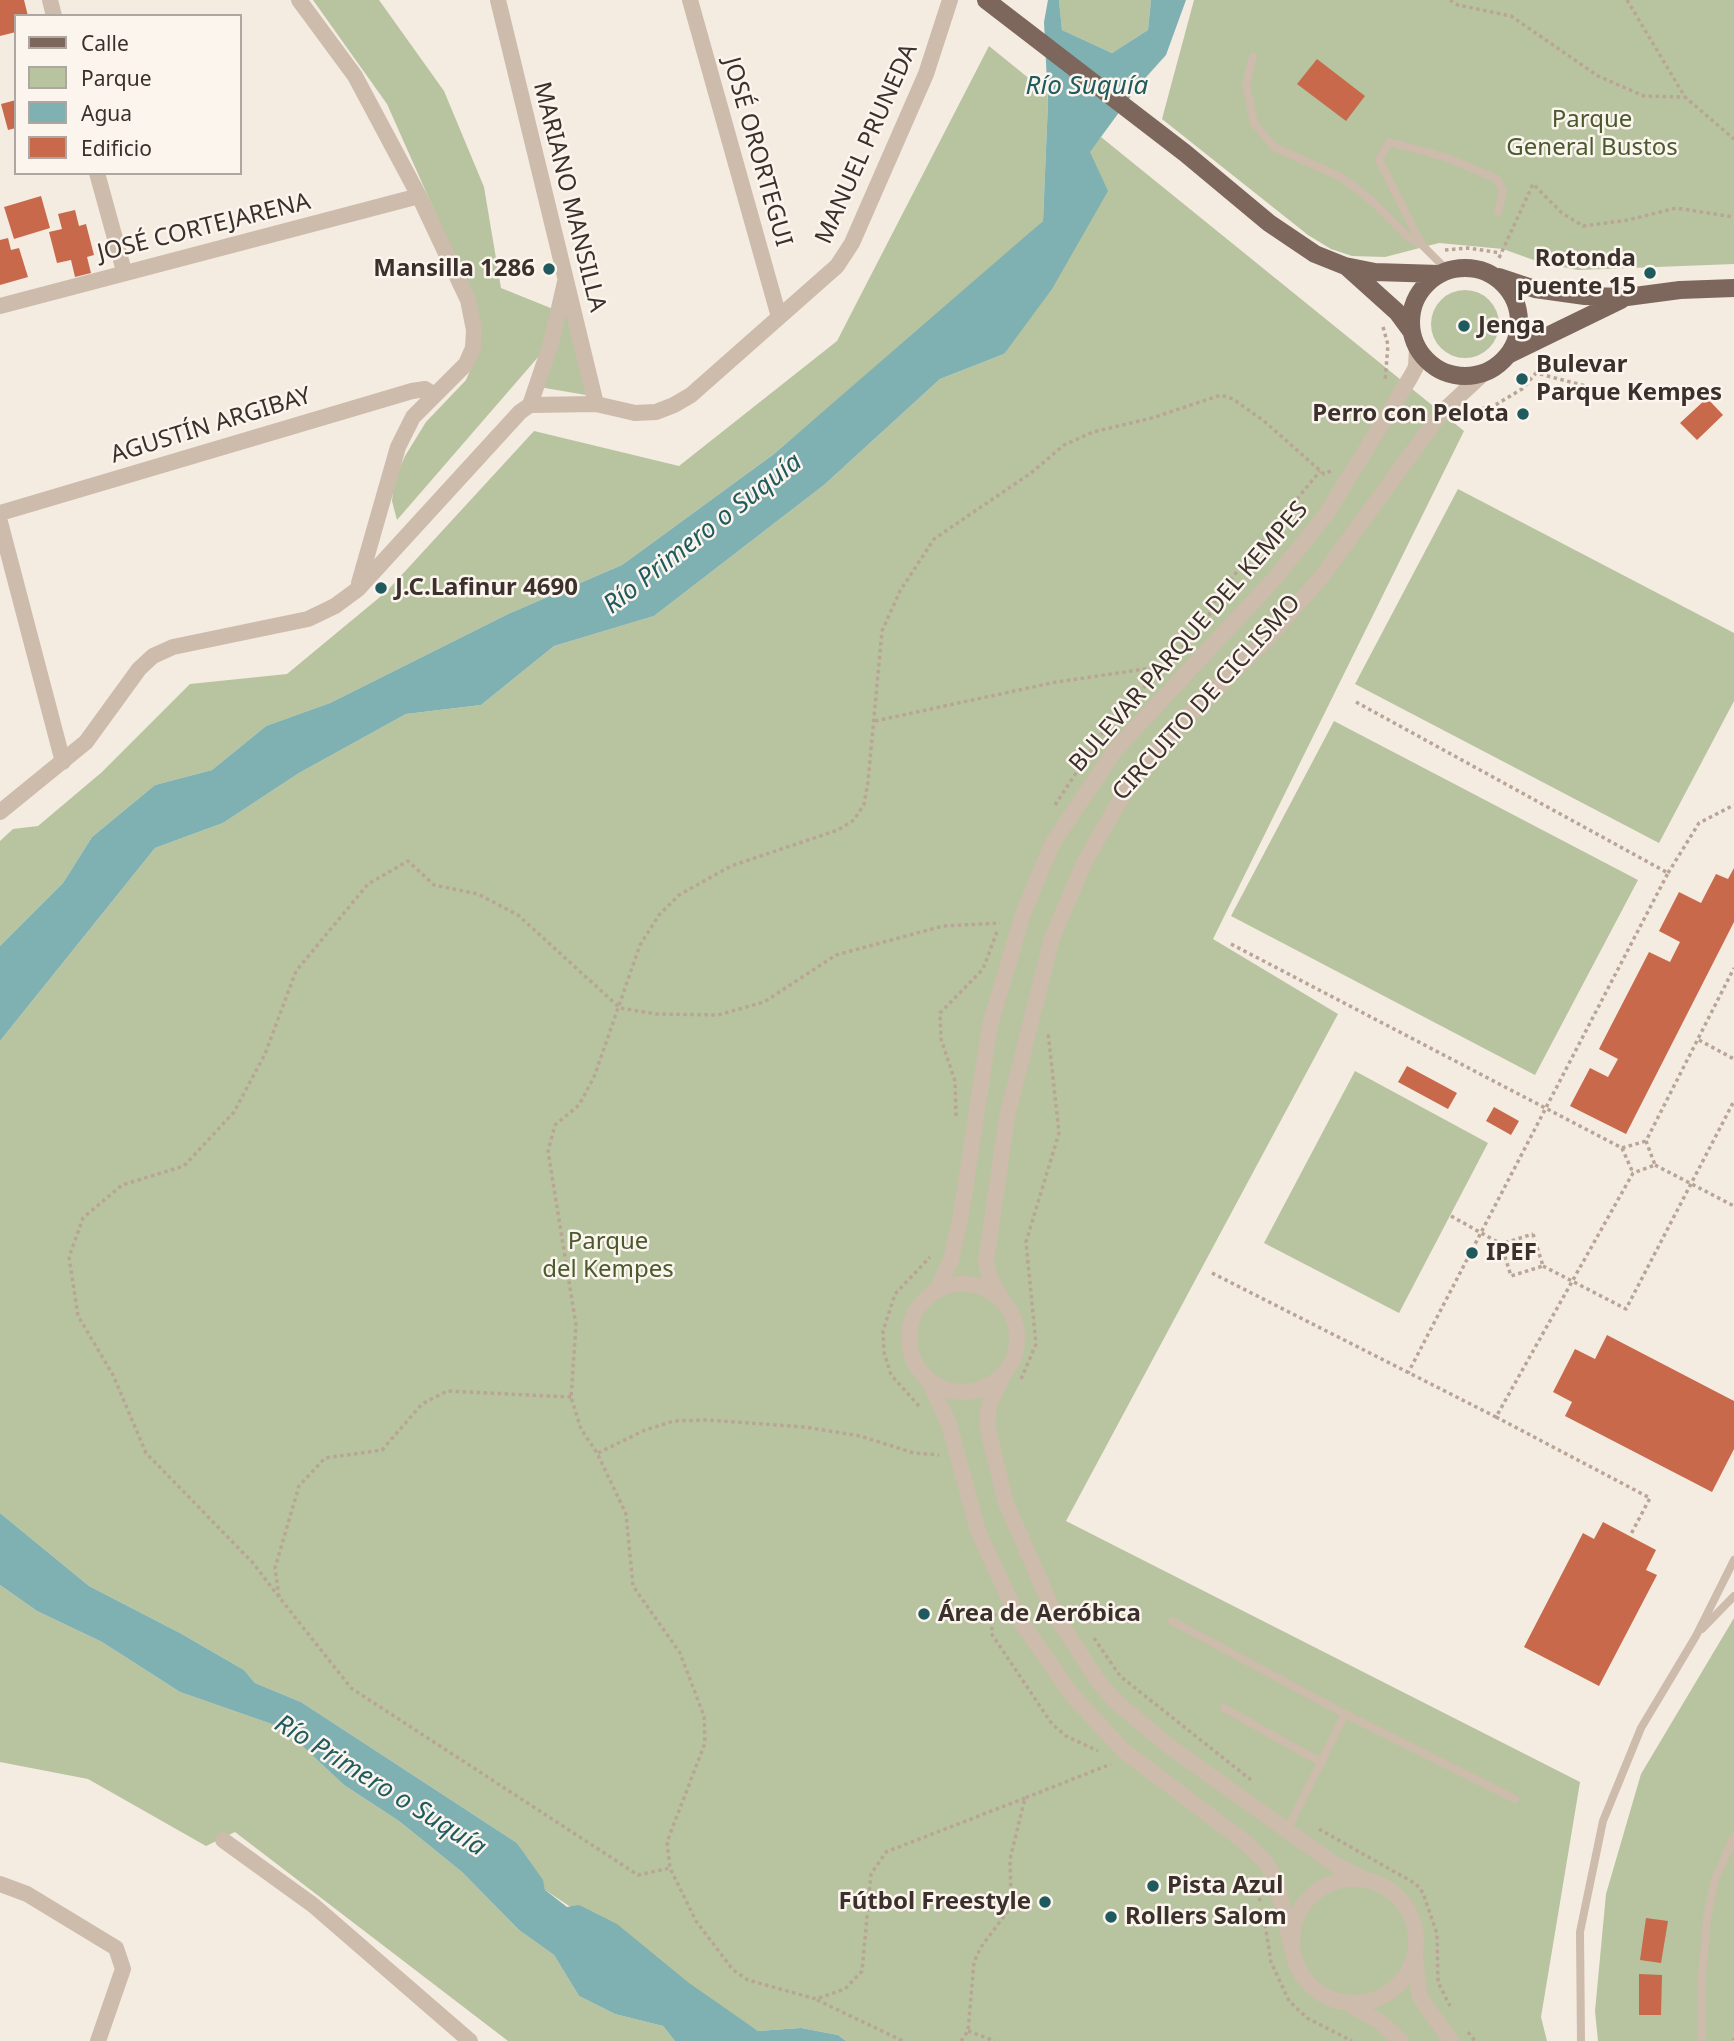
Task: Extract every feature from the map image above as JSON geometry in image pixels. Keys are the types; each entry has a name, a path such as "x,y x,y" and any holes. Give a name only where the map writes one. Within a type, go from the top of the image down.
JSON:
{"main road":[{"path":"987,1 1185,153 1278,229 1315,254 1345,266 1375,272 1444,272 1474,268 1559,293 1627,297 1680,290 1734,288"},
{"path":"1345,266 1397,312 1429,363 1445,373 1467,377 1484,373 1508,355 1627,297"},
{"path":"1414,340 1411,314 1416,298 1426,284 1444,272"},
{"path":"1494,276 1507,288 1519,312 1519,330 1508,355"}],"street":[{"path":"299,0 355,76 419,196 468,300 474,330 473,348 466,364 413,417 398,447 358,589"},
{"name":"MARIANO MANSILLA","path":"498,0 596,404"},
{"name":"JOSÉ ORORTEGUI","path":"691,0 779,317"},
{"name":"MANUEL PRUNEDA","path":"530,405 596,404 635,413 656,412 674,405 691,396 837,266 852,243 926,74 950,0"},
{"path":"98,175 124,271"},
{"name":"JOSÉ CORTEJARENA","path":"0,306 124,271 419,196"},
{"path":"0,812 86,742 139,669 153,656 173,646 308,619 335,606 358,589 520,412 530,405 551,343 565,279"},
{"name":"BULEVAR PARQUE DEL KEMPES","path":"937,1290 951,1261 961,1215 990,1025 1023,914 1052,844 1115,750 1176,681 1257,598 1327,513 1410,379 1418,359 1414,340"},
{"name":"BULEVAR PARQUE DEL KEMPES","path":"1003,1301 989,1276 986,1261 1007,1117 1052,938 1086,861 1123,795 1150,758 1180,723 1267,639 1323,576 1441,413 1484,373"},
{"name":"AGUSTÍN ARGIBAY","path":"0,513 412,391 425,389 435,395"},
{"path":"0,522 63,762"},
{"path":"1401,2041 1380,2022 1349,2004 1327,1998 1310,1986 1297,1969 1276,1880 1266,1863 1245,1842 1124,1751 1072,1695 1023,1625 978,1531 949,1424 929,1381 914,1360 909,1334 913,1317 923,1302 937,1290 954,1284 972,1284 989,1290 1003,1301 1012,1314 1017,1338 1012,1362 989,1405 987,1426 1006,1503 1055,1615 1077,1651 1116,1702 1140,1723 1291,1822 1334,1864 1388,1888 1406,1906 1415,1929 1420,1997 1451,2041"},
{"path":"929,1381 943,1389 976,1391 1003,1375"},
{"path":"223,1840 313,1905 467,2040"},
{"path":"1292,1949 1293,1926 1310,1896 1330,1883 1364,1879"},
{"path":"0,1884 27,1894 116,1948 123,1969 98,2041"},
{"path":"1349,2004 1386,1995 1405,1978 1415,1955"}],"lane":[{"path":"1253,57 1246,85 1254,123 1274,148 1342,177 1371,200 1409,238 1422,245"},
{"path":"1444,272 1422,245 1379,160 1390,142 1445,157 1497,179 1503,191 1498,212"},
{"path":"1581,2041 1580,1932 1603,1821 1641,1728 1696,1636 1734,1560"},
{"path":"1696,1636 1734,1595"},
{"path":"1172,1621 1345,1714 1515,1798"},
{"path":"1224,1708 1322,1763"},
{"path":"1291,1822 1345,1714"},
{"path":"1702,2041 1702,1975 1707,1919 1715,1879 1734,1836"}],"path":[{"path":"1450,0 1458,5 1511,16 1598,76 1644,96 1685,97"},
{"path":"1627,0 1685,97 1734,139"},
{"path":"1499,258 1533,184 1562,213 1583,226 1628,220 1676,208 1734,217"},
{"path":"1380,323 1385,331 1388,354 1382,390"},
{"path":"1463,415 1514,394 1536,373 1586,386"},
{"path":"904,2041 816,1999 748,1980 733,1970 696,1921 670,1868 667,1842 705,1743 704,1716 680,1653 633,1587 626,1514 597,1453 581,1429 571,1397 576,1325 548,1151 555,1125 579,1105 594,1077 640,945 659,915 679,895 731,866 838,830 854,820 864,804 875,721 882,631 900,591 934,539 1031,473 1064,445 1093,432 1152,418 1221,395 1233,399 1264,421 1324,474 1334,470"},
{"path":"875,721 1056,682 1160,667"},
{"path":"1356,702 1668,873"},
{"path":"1408,1373 1668,873 1699,823 1734,805"},
{"path":"670,1868 638,1875 351,1688 253,1563 146,1453 113,1375 78,1316 69,1257 83,1218 122,1185 184,1166 234,1112 265,1054 296,971 368,884 408,861 434,885 478,894 518,915 620,1008 656,1014 718,1015 764,1002 836,955 943,926 1000,923"},
{"path":"1231,944 1622,1148 1633,1173"},
{"path":"1622,1148 1646,1141 1734,968"},
{"path":"1016,1390 1036,1344 1026,1242 1059,1133 1046,1019"},
{"path":"1699,1040 1734,1059"},
{"path":"1451,1216 1502,1244 1533,1234 1543,1266 1626,1308 1734,1101"},
{"path":"1646,1141 1656,1165 1734,1206"},
{"path":"1496,1418 1633,1173 1656,1165"},
{"path":"1502,1244 1511,1276 1543,1266"},
{"path":"922,1408 891,1375 886,1364 883,1331 895,1294 929,1260 934,1251"},
{"path":"1212,1273 1650,1497 1630,1536"},
{"path":"279,1597 275,1568 299,1486 325,1458 382,1450 422,1404 447,1391 571,1397"},
{"path":"597,1453 645,1430 674,1421 705,1420 806,1427 860,1436 914,1453 939,1455 936,1446"},
{"path":"1090,1633 1120,1676 1252,1781"},
{"path":"816,1999 845,1989 862,1971 871,1874 887,1852 1113,1763"},
{"path":"961,2041 968,2031 974,1962 984,1942 1008,1911 1011,1898 1010,1859 1025,1798"},
{"path":"1291,1822 1416,1884 1427,1901 1437,1934 1438,1982 1455,2016"},
{"path":"1462,2024 1475,2041"},
{"path":"968,2031 995,2041"}],"green space":[{"path":"313,0 379,0 444,91 484,187 501,288 558,311 539,356 397,520 392,501 394,481 405,456 426,422 466,380 481,345 475,302 387,104"},
{"path":"1059,0 1151,0 1148,30 1112,53 1062,30"},
{"name":"Parque General Bustos","path":"1194,0 1734,0 1734,264 1578,270 1542,263 1503,249 1439,243 1385,257 1352,256 1331,249 1308,235 1162,119"},
{"path":"989,46 1047,93 1048,102 1043,221 983,276 774,454 622,565 508,614 330,703 266,726 212,770 155,785 92,837 63,883 0,946 0,841 13,829 38,826 102,772 190,684 287,674 386,592 534,431 679,466 837,341"},
{"name":"Parque del Kempes","path":"1101,137 1464,431 1213,939 1338,1014 1066,1521 1580,1782 1541,2017 1547,2041 846,2041 838,2035 801,2028 758,2031 545,1890 542,1880 517,1843 301,1702 255,1683 244,1670 89,1586 0,1513 0,1041 155,848 223,823 299,773 406,714 481,705 554,646 654,616 824,485 940,379 1004,354 1089,152"},
{"path":"1465,290 1478,293 1489,300 1496,311 1499,324 1496,337 1489,348 1478,355 1465,358 1452,355 1441,348 1434,337 1431,324 1434,311 1441,300 1452,293"},
{"path":"565,304 586,395 539,387"},
{"path":"1458,489 1734,633 1734,701 1659,843 1355,684"},
{"path":"1334,721 1638,880 1535,1075 1231,916"},
{"path":"1355,1071 1488,1143 1399,1313 1264,1243"},
{"path":"0,1585 37,1611 102,1642 180,1692 283,1728 344,1785 399,1821 462,1872 519,1930 554,1955 579,1996 615,2014 663,2026 675,2041 508,2041 235,1832 206,1846 88,1779 0,1762"},
{"path":"1734,1618 1734,2041 1598,2041 1595,2011 1606,1894 1641,1774"}],"water":[{"name":"Río Suquía","path":"1048,0 1059,0 1062,30 1112,53 1148,30 1151,0 1186,0 1166,55 1139,85 1090,152 1108,191 1052,289 1004,354 940,379 824,485 654,616 554,646 481,705 406,714 299,773 223,823 155,848 0,1041 0,946 63,883 92,837 155,785 212,770 266,726 330,703 508,614 622,565 774,454 1043,221 1048,102 1044,22"},
{"name":"Río Primero o Suquía","path":"0,1513 89,1586 244,1670 255,1683 301,1702 517,1843 543,1880 545,1890 567,1907 579,1905 617,1924 689,1983 758,2031 801,2028 838,2035 846,2041 675,2041 663,2026 615,2014 579,1996 554,1955 519,1930 462,1872 399,1821 344,1785 283,1728 180,1692 102,1642 37,1611 0,1585"}],"building":[{"path":"0,0 24,0 28,14 14,14 14,32 0,36"},
{"path":"1317,59 1365,96 1346,121 1297,84"},
{"path":"14,101 14,128 8,130 1,104"},
{"path":"41,196 50,228 14,239 4,207"},
{"path":"75,210 79,226 86,224 94,255 87,257 91,273 75,277 71,260 57,263 49,232 62,229 58,214"},
{"path":"8,238 11,250 19,248 28,277 0,285 0,240"},
{"path":"1707,398 1723,415 1697,440 1680,423"},
{"path":"1734,868 1734,922 1626,1134 1570,1106 1590,1068 1608,1077 1618,1059 1599,1049 1649,952 1670,962 1680,942 1659,931 1679,892 1701,903 1716,874 1728,879"},
{"path":"1407,1066 1457,1093 1448,1109 1398,1082"},
{"path":"1494,1107 1519,1121 1511,1135 1486,1121"},
{"path":"1607,1335 1734,1401 1734,1449 1712,1492 1565,1416 1572,1402 1553,1392 1575,1349 1595,1359"},
{"path":"1603,1522 1656,1550 1646,1570 1657,1575 1599,1686 1524,1647 1583,1533 1594,1539"},
{"path":"1646,1918 1668,1921 1661,1963 1640,1960"},
{"path":"1639,1974 1662,1975 1661,2015 1639,2015"}],"place":[{"name":"Mansilla 1286","path":"549,269"},
{"name":"Rotonda puente 15","path":"1650,273"},
{"name":"Jenga","path":"1464,326"},
{"name":"Bulevar Parque Kempes","path":"1522,379"},
{"name":"Perro con Pelota","path":"1523,414"},
{"name":"J.C.Lafinur 4690","path":"381,588"},
{"name":"IPEF","path":"1472,1253"},
{"name":"Área de Aeróbica","path":"924,1614"},
{"name":"Pista Azul","path":"1153,1886"},
{"name":"Fútbol Freestyle","path":"1045,1902"},
{"name":"Rollers Salom","path":"1111,1917"}]}
